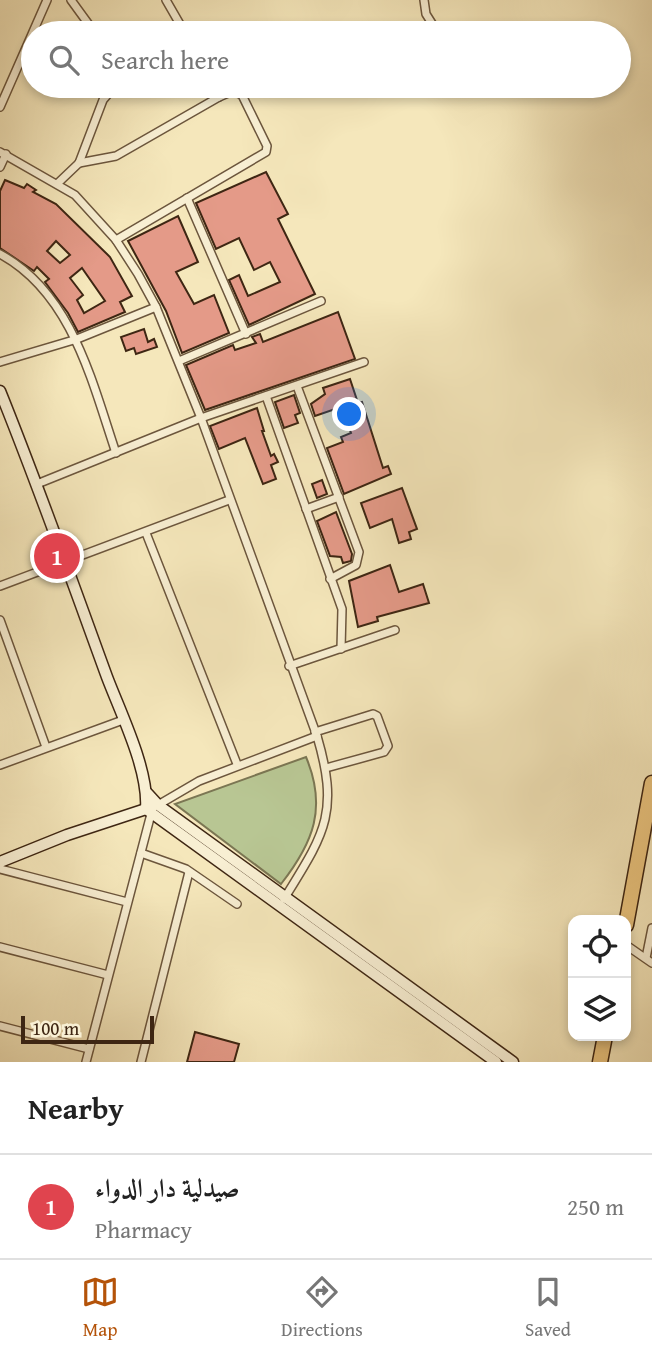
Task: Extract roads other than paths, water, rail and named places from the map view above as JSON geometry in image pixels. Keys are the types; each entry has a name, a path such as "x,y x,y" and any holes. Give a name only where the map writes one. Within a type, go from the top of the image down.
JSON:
{"highway":[{"path":"629,915 645,857 652,783"},
{"path":"600,1062 604,1041"}],"main road":[{"path":"0,390 67,563 152,809 513,1062"},
{"path":"0,862 67,835 152,809"},
{"path":"283,901 496,1062"}],"street":[{"path":"37,21 47,0"},
{"path":"71,0 86,21"},
{"path":"166,0 177,21"},
{"path":"424,0 426,14 430,21"},
{"path":"0,107 3,90 21,53"},
{"path":"58,183 79,163 105,98"},
{"path":"79,163 116,156 217,98"},
{"path":"116,240 268,149 243,98"},
{"path":"0,167 3,153 58,183 75,195 116,240 156,307 201,418 289,666 316,734 330,788 325,828 283,901"},
{"path":"187,198 246,334"},
{"path":"0,254 24,271 44,292 76,338 116,453"},
{"path":"179,361 321,301"},
{"path":"0,362 76,338 156,307"},
{"path":"37,484 201,418 364,362"},
{"path":"297,386 359,559 356,565 330,579"},
{"path":"266,396 342,609 341,649"},
{"path":"306,509 339,497"},
{"path":"0,586 229,500"},
{"path":"146,533 237,764"},
{"path":"0,620 46,747"},
{"path":"289,666 395,630"},
{"path":"86,1062 152,809 199,780 237,764 373,714 377,716 388,746 384,752 326,768"},
{"path":"0,765 123,720"},
{"path":"141,853 189,872 237,904"},
{"path":"0,869 127,902"},
{"path":"141,1062 189,872"},
{"path":"631,948 649,960 652,928"},
{"path":"0,947 108,975"},
{"path":"0,1026 89,1049"}],"place":[{"name":"صيدلية دار الدواء","path":"57,556"}]}
